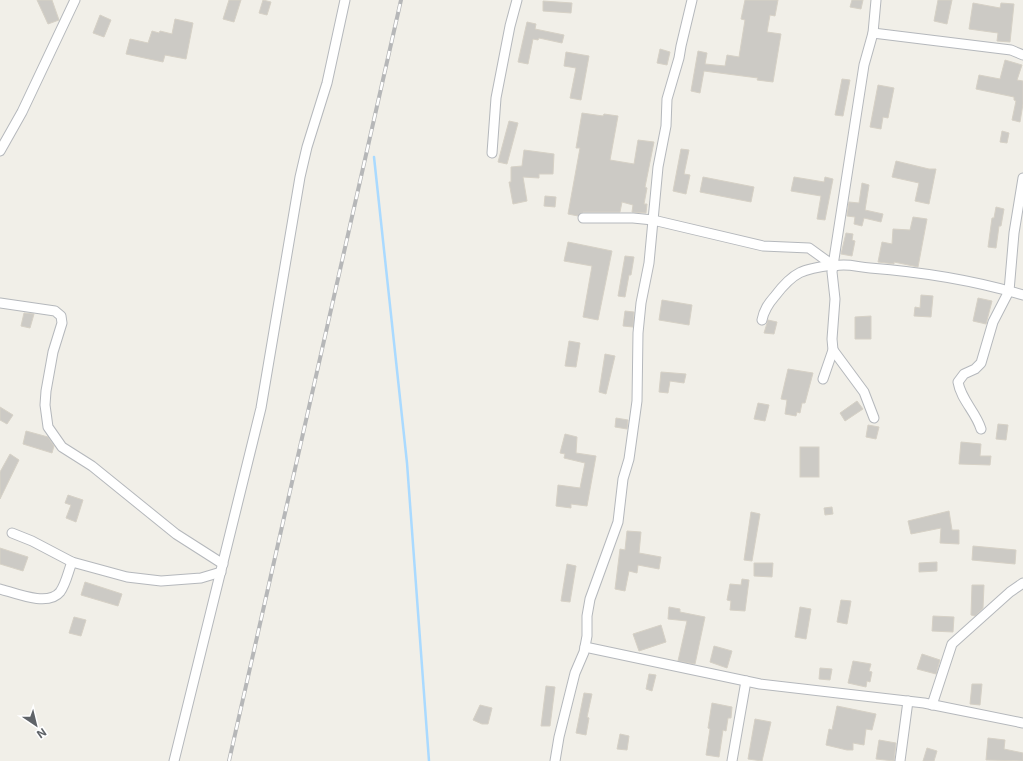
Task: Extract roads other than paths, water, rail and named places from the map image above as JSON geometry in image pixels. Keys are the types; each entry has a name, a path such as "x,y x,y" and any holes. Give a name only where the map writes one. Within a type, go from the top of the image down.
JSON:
{"street":[{"path":"0,151 22,112 75,0"},
{"path":"174,761 260,408 300,177 307,147 327,82 345,0"},
{"path":"492,153 496,98 517,0"},
{"path":"555,761 559,737 575,673 585,647 587,636 587,616 590,600 618,522 623,479 629,458 637,401 638,333 641,304 649,263 658,166 666,126 668,91 679,58 680,46 692,0"},
{"path":"823,379 833,350 832,339 835,299 832,272 864,65 873,33 876,0"},
{"path":"873,33 996,48 1023,55"},
{"path":"982,429 978,419 960,390 958,382 964,374 975,370 981,363 993,322 1009,291 1014,233 1023,178"},
{"path":"583,218 633,218 652,220 763,246 809,248 834,265"},
{"path":"762,320 763,311 792,276 812,268 846,263 862,268 917,272 978,283 1023,295"},
{"path":"0,303 55,311 61,316 62,323 53,352 45,405 48,427 62,447 92,466 222,568"},
{"path":"833,350 864,392 874,418"},
{"path":"12,533 32,541 72,562 127,577 161,581 202,578 222,568"},
{"path":"0,588 32,599 51,598 59,592 72,562"},
{"path":"932,705 952,644 1010,592 1023,583"},
{"path":"585,647 706,672 746,682 908,701 1023,723"},
{"path":"732,761 746,682"},
{"path":"900,761 908,701"}],"waterway":[{"path":"374,157 407,463 429,761"}],"railway":[{"path":"229,761 401,0"}]}
